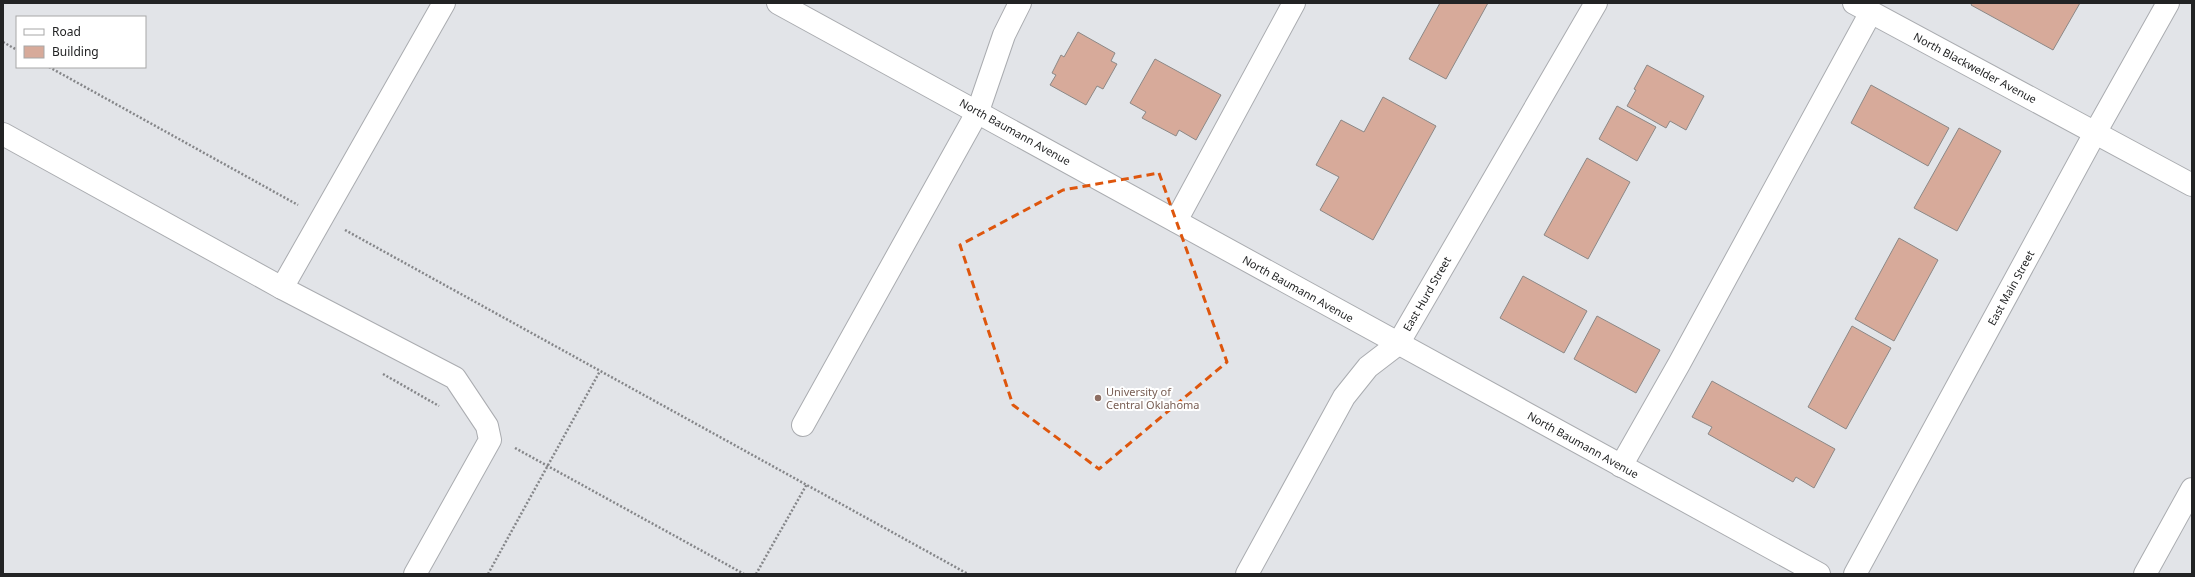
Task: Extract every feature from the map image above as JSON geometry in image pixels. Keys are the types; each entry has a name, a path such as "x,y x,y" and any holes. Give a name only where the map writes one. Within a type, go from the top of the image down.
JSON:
{"street":[{"path":"282,288 444,3"},
{"name":"North Baumann Avenue","path":"778,3 978,111 1398,344 1819,574"},
{"path":"803,425 978,111 1004,35 1020,3"},
{"path":"1176,221 1294,3"},
{"name":"East Hurd Street","path":"1247,574 1344,397 1368,367 1398,344 1596,3"},
{"name":"East Main Street","path":"1855,574 2095,133 2168,3"},
{"path":"1621,466 1679,364 1862,8"},
{"name":"North Blackwelder Avenue","path":"1862,8 2192,186"},
{"path":"3,134 282,288 455,378 487,426 490,440 416,574"},
{"path":"2145,574 2192,489"}],"path":[{"path":"3,42 16,49"},
{"path":"51,68 968,574"},
{"path":"488,574 600,370"},
{"path":"756,574 807,484"}],"highlighted area":[{"path":"1159,173 1227,362 1099,469 1013,405 960,245 1063,190"}],"building":[{"path":"1440,3 1488,3 1446,79 1409,59"},
{"path":"1972,3 2080,3 2053,50 1971,5"},
{"path":"1078,32 1115,53 1111,61 1117,64 1103,89 1097,86 1086,105 1050,85 1056,75 1052,73 1061,55 1064,57"},
{"path":"1155,59 1221,95 1196,140 1179,130 1176,136 1142,118 1146,112 1130,103"},
{"path":"1647,65 1704,96 1686,130 1670,121 1666,128 1627,106"},
{"path":"1871,85 1949,128 1928,166 1851,123"},
{"path":"1383,97 1436,126 1373,240 1320,210 1339,177 1316,165 1341,120 1364,132"},
{"path":"1617,106 1656,127 1637,161 1599,139"},
{"path":"1959,128 2001,151 1957,231 1914,208"},
{"path":"1587,158 1630,182 1588,259 1544,235"},
{"path":"1899,238 1938,260 1894,341 1855,319"},
{"path":"1523,276 1587,311 1564,353 1500,318"},
{"path":"1597,316 1660,350 1636,393 1574,359"},
{"path":"1852,326 1891,348 1846,429 1808,407"},
{"path":"1712,381 1835,449 1814,488 1796,477 1793,482 1708,434 1712,427 1692,417"}],"place":[{"name":"University of Central Oklahoma","path":"1098,398"}]}
